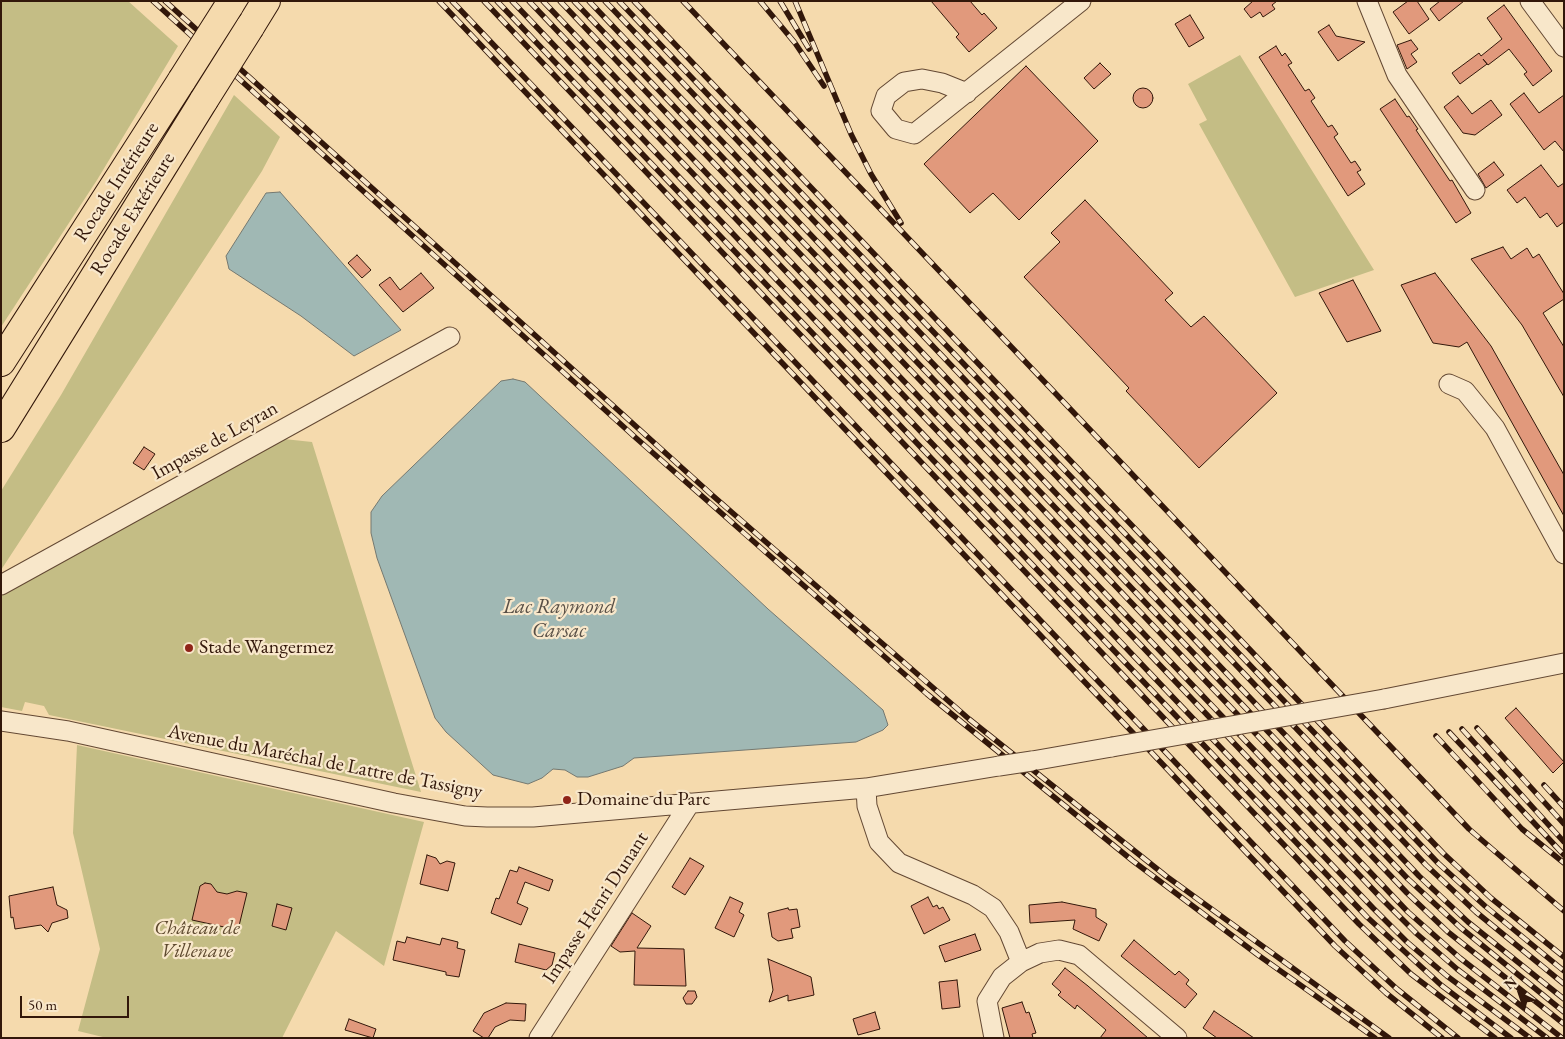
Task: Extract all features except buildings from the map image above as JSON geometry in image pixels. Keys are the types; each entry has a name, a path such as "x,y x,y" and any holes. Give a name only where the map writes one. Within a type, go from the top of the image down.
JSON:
{"highway":[{"name":"Rocade Extérieure","path":"1,428 266,1"},
{"name":"Rocade Intérieure","path":"1,362 231,4"}],"street":[{"path":"967,93 1081,1"},
{"path":"1367,1 1397,75 1474,190"},
{"path":"1530,1 1564,47"},
{"name":"Impasse de Leyran","path":"1,585 450,337"},
{"path":"1449,384 1465,391 1495,428 1564,554"},
{"name":"Avenue du Maréchal de Lattre de Tassigny","path":"1,721 68,731 394,803 466,816 533,817 866,788 1384,699 1564,663"},
{"path":"866,788 867,806 879,842 899,863 973,895 993,908 1009,932 1021,962"},
{"name":"Impasse Henri Dunant","path":"540,1038 690,803"},
{"path":"994,1038 988,1001 1002,977 1021,962 1040,953 1059,950 1079,955 1177,1038"}],"green space":[{"path":"1,1 128,1 178,46 97,180 1,327"},
{"path":"1240,55 1374,270 1295,297 1199,124 1207,120 1188,84"},
{"path":"234,95 280,137 262,171 1,570 1,491 61,395"},
{"name":"Stade Wangermez","path":"284,439 312,442 421,792 49,715 44,706 25,702 22,711 1,707 1,595"},
{"name":"Château de Villenave","path":"77,745 424,822 384,966 336,931 282,1038 107,1038 78,1031 100,949 73,833"}],"water":[{"path":"280,192 401,330 354,356 301,316 229,269 226,256 266,193"},
{"name":"Lac Raymond Carsac","path":"513,379 525,382 768,609 883,710 888,725 883,730 856,742 634,758 623,766 588,777 577,777 565,770 553,769 542,778 528,784 493,775 446,732 435,718 377,558 371,533 371,512 382,496 501,381"}],"railway":[{"path":"153,1 636,438 927,694 1133,861 1258,955 1375,1038"},
{"path":"165,1 712,495 969,719 1166,876 1389,1038"},
{"path":"439,1 1335,946 1386,993 1442,1038"},
{"path":"452,1 1345,941 1397,989 1458,1038"},
{"path":"484,1 1359,924 1411,974 1495,1038"},
{"path":"497,1 1367,917 1441,985 1511,1038"},
{"path":"512,1 1373,908 1407,942 1447,976 1530,1038"},
{"path":"529,1 1382,899 1417,934 1457,969 1547,1038"},
{"path":"543,1 1408,912 1460,958 1562,1038"},
{"path":"560,1 1407,893 1448,932 1564,1024"},
{"path":"574,1 1408,879 1461,928 1564,1012"},
{"path":"589,1 1419,876 1468,922 1564,999"},
{"path":"605,1 1426,865 1476,912 1564,984"},
{"path":"619,1 1438,863 1485,906 1564,971"},
{"path":"634,1 1443,853 1491,898 1564,957"},
{"path":"683,1 1469,829 1564,911"},
{"path":"760,1 795,43 824,86"},
{"path":"780,1 809,49"},
{"path":"795,1 851,134 871,174 901,223"},
{"path":"1477,728 1564,824"},
{"path":"1462,729 1564,842"},
{"path":"1449,732 1564,855"},
{"path":"1436,736 1522,829 1564,863"},
{"path":"1544,785 1564,807"}],"place":[{"name":"Stade Wangermez","path":"189,648"},
{"name":"Domaine du Parc","path":"567,800"}]}
